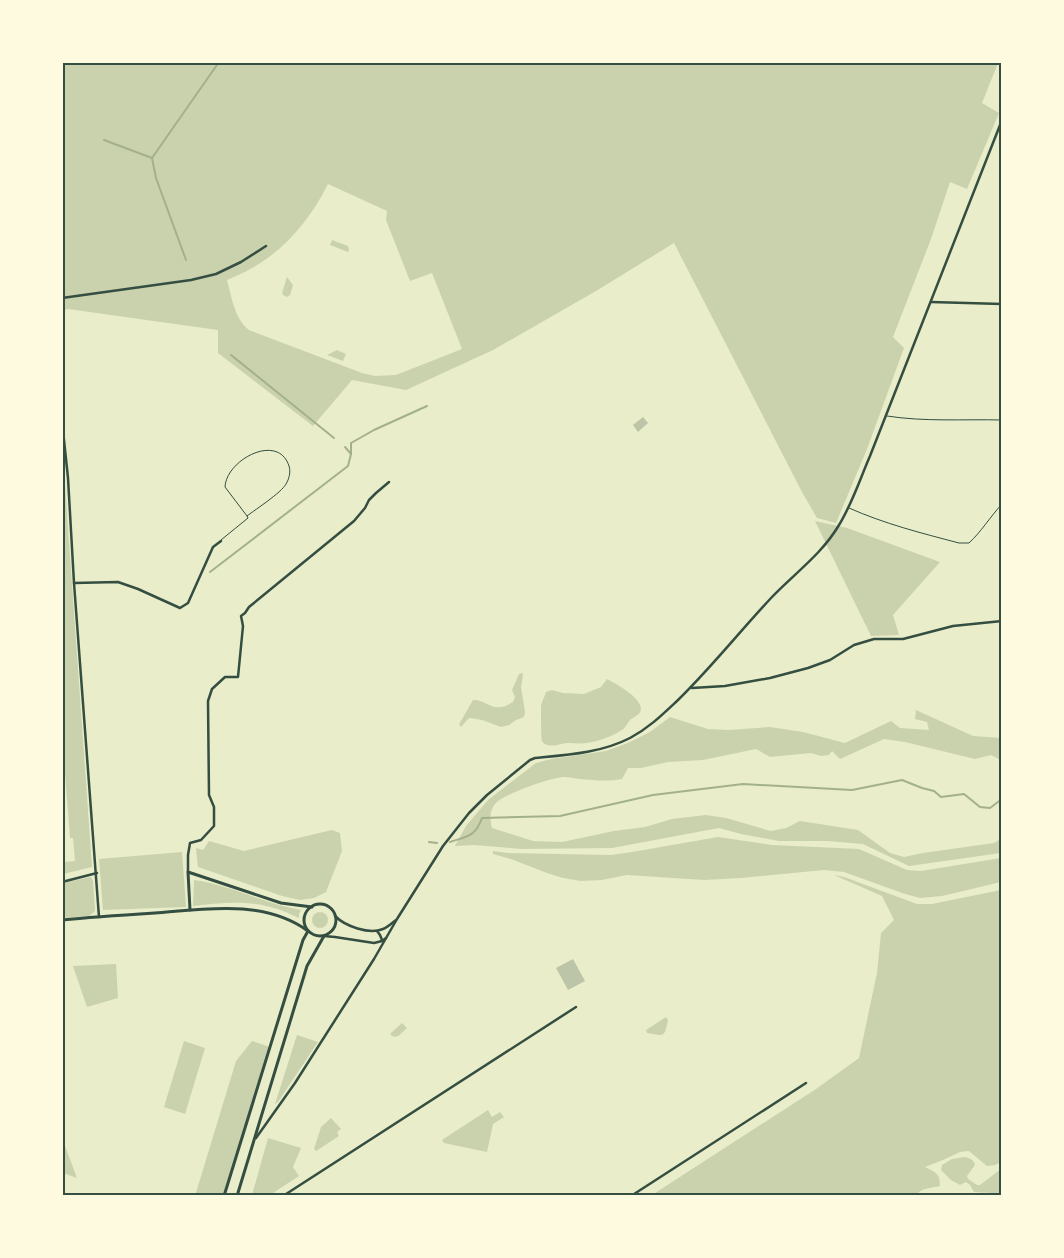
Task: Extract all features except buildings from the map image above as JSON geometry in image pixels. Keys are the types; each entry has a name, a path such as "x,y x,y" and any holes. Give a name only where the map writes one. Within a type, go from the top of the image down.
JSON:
{"street":[{"path":"254,1140 294,1084 443,846 469,813 493,790 530,760 605,749 630,738 648,727 690,688 773,597 826,546 848,508 1002,120"},
{"path":"62,298 191,280 216,274 241,262 266,246"},
{"path":"931,302 1002,304"},
{"path":"62,421 64,455 68,478 99,917"},
{"path":"190,910 188,855 190,843 201,840 214,826 214,807 209,794 208,701 212,689 225,677 238,677 243,626 241,616 269,590 354,521 369,500 389,482"},
{"path":"74,583 118,582 180,608 188,603 213,547 221,541"},
{"path":"690,688 725,686 770,678 808,668 830,660 854,645 874,638 903,639 953,626 1002,621"},
{"path":"188,872 281,903 312,907 327,906 335,916 336,923 334,928 324,936 307,966 237,1196"},
{"path":"62,882 96,873"},
{"path":"308,931 304,919 308,910 312,907"},
{"path":"62,920 238,908 267,912 293,921 317,936 335,936 374,943 382,941 387,937"},
{"path":"335,916 349,926 377,931 382,930 397,919"},
{"path":"224,1196 296,962 308,931"},
{"path":"377,931 382,945"},
{"path":"283,1196 576,1007"},
{"path":"631,1196 806,1083"}],"lane":[{"path":"886,416 906,419 1002,420"},
{"path":"221,541 248,518 247,516 283,488 288,481 290,469 288,463 284,457 275,452 262,451 250,455 235,466 226,479 225,487 247,516"},
{"path":"848,508 899,528 968,544 1002,504"}],"green space":[{"path":"62,63 998,63 982,103 999,113 967,189 950,182 931,239 893,337 904,348 867,449 836,523 817,518 674,243 596,291 493,350 406,390 352,380 313,426 218,353 218,330 68,309 63,310","holes":["328,184 387,211 386,220 410,281 432,273 462,349 396,375 375,376 362,373 249,330 240,320 234,307 227,280 249,270 276,252 287,242 314,209"]},
{"path":"332,240 348,246 348,252 330,245"},
{"path":"287,277 293,285 290,295 287,297 282,293"},
{"path":"337,350 346,354 343,361 327,355"},
{"path":"63,467 92,867 63,874 63,862 75,861 73,838 70,838 62,734"},
{"path":"815,521 847,528 940,562 893,615 899,635 871,636"},
{"path":"522,673 521,687 524,717 501,727 470,718 461,727 459,724 473,700 497,707 513,702 515,697 512,690 519,674"},
{"path":"607,679 627,691 637,700 641,709 639,714 630,720 622,730 600,740 555,745 548,745 542,741 541,706 546,692 552,690 563,693 584,694 601,687"},
{"path":"916,710 973,736 1001,738 1001,760 991,755 975,759 905,742 884,739 840,759 832,751 829,755 821,756 811,753 770,757 756,749 703,760 668,762 641,768 628,768 622,779 616,780 606,781 564,777 549,780 518,791 496,803 491,812 492,828 533,841 562,842 614,831 645,827 672,819 706,815 726,818 771,831 786,828 800,821 858,830 890,853 904,857 994,843 1001,839 1001,853 909,866 863,844 827,841 779,841 719,828 612,848 522,849 474,845 455,846 466,826 488,800 536,763 606,751 650,732 670,717 708,729 728,730 770,727 803,732 845,743 891,721 900,728 929,730 927,722 915,719"},
{"path":"332,830 340,833 342,851 326,892 314,898 300,900 282,896 198,867 196,848 203,850 209,841 244,851"},
{"path":"718,837 772,845 859,849 907,870 921,871 1001,858 1001,882 942,896 920,898 844,872 824,870 704,880 627,875 602,880 581,881 563,878 493,854 493,851 611,855"},
{"path":"182,852 186,907 103,910 99,859"},
{"path":"834,875 917,904 932,904 1001,890 1001,1162 987,1166 969,1151 960,1152 925,1167 936,1174 939,1178 940,1186 923,1190 916,1195 652,1195 816,1089 859,1058 877,973 881,933 894,920 882,896"},
{"path":"91,877 93,881 95,911 89,916 63,918 63,883"},
{"path":"194,880 208,882 301,910 299,918 277,909 251,903 193,906"},
{"path":"317,912 323,912 328,917 326,926 317,928 312,923 312,917"},
{"path":"116,964 118,998 87,1007 73,966"},
{"path":"666,1017 668,1020 663,1034 647,1033 646,1030"},
{"path":"402,1023 407,1028 398,1036 392,1036 390,1034"},
{"path":"297,1035 318,1042 275,1104"},
{"path":"184,1041 205,1048 185,1114 164,1107"},
{"path":"252,1041 270,1047 223,1195 195,1196 236,1061"},
{"path":"488,1110 492,1117 500,1112 504,1117 493,1124 487,1152 444,1143 442,1140"},
{"path":"331,1118 341,1129 337,1132 339,1136 316,1151 314,1149 321,1127"},
{"path":"268,1138 301,1148 293,1167 299,1176 270,1195 252,1195"},
{"path":"65,1146 77,1178 63,1173 63,1152"},
{"path":"965,1157 972,1160 975,1165 967,1176 968,1179 977,1185 980,1185 1001,1169 1001,1195 974,1192 966,1182 960,1185 951,1180 941,1170 942,1165 952,1159"}],"waterway":[{"path":"152,158 219,62"},
{"path":"104,140 152,158 156,178 186,260"},
{"path":"231,355 334,438"},
{"path":"210,572 348,466 351,443 374,430 427,406"},
{"path":"345,447 351,454"},
{"path":"450,842 470,835 477,829 482,818 560,816 653,795 743,784 852,790 902,780 934,791 941,797 964,794 980,807 990,808 1002,799"},
{"path":"429,842 437,843"}]}
